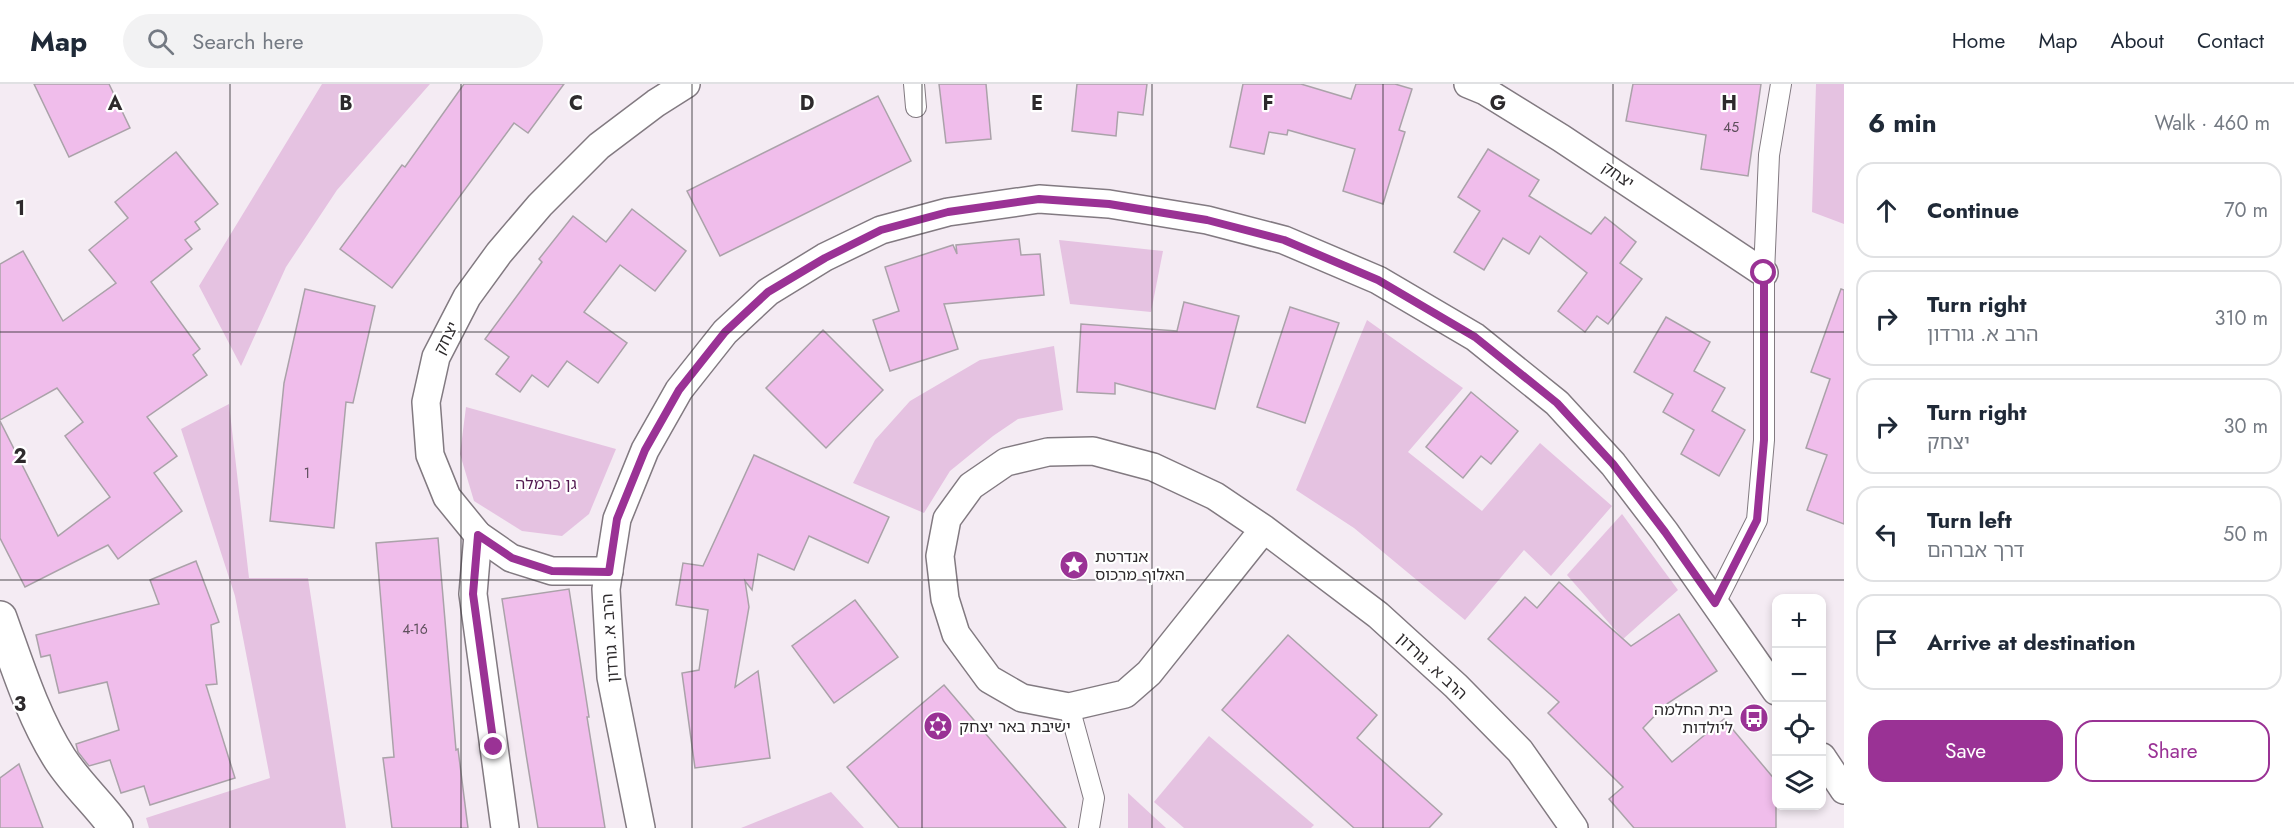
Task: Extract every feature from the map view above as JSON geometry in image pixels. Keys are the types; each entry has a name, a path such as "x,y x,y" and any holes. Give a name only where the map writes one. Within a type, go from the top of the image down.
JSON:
{"street":[{"path":"914,84 916,107"},
{"name":"יצחק","path":"1468,84 1485,91 1561,138 1764,273"},
{"path":"1715,603 1757,520 1764,440 1764,273 1769,156 1781,84"},
{"name":"יצחק","path":"609,572 552,571 512,558 478,535 447,497 430,455 426,402 436,357 467,297 498,253 540,205 599,146 656,103 685,85"},
{"name":"הרב א. גורדון","path":"641,828 611,677 606,589 617,519 645,450 679,390 725,332 768,292 825,258 881,230 948,212 1039,199 1109,204 1197,218 1284,240 1378,280 1465,331 1548,395 1613,464 1665,532 1770,683"},
{"name":"הרב א. גורדון","path":"1069,707 1022,698 989,679 956,634 945,599 940,555 947,519 970,486 1006,462 1048,452 1093,451 1154,467 1215,496 1378,615 1456,686 1520,751 1574,828"},
{"path":"1089,828 1094,798 1069,707 1125,694 1149,673 1264,530"},
{"path":"478,535 473,594 505,828"},
{"path":"0,618 23,680 59,758 116,828"},
{"path":"1826,764 1844,790"}],"green space":[{"path":"322,84 430,84 337,190 286,267 241,366 199,286"},
{"path":"1816,84 1844,84 1844,224 1812,212"},
{"path":"1059,240 1163,251 1151,312 1070,304"},
{"path":"1367,320 1463,388 1408,452 1482,511 1540,443 1612,506 1551,576 1524,550 1465,620 1354,528 1296,490"},
{"path":"1054,346 1063,410 1018,419 993,436 950,471 924,513 853,483 875,440 910,401 980,360"},
{"path":"229,404 249,578 308,578 346,828 149,828 146,818 270,778 235,596 181,429"},
{"name":"גן כרמלה","path":"466,407 616,449 589,514 562,536 522,531 474,501 460,454"},
{"path":"1622,514 1678,590 1623,639 1567,575"},
{"path":"1209,736 1314,825 1311,828 1184,828 1154,802"},
{"path":"831,792 864,828 741,828"},
{"path":"1128,793 1166,828 1128,828"}],"building":[{"path":"34,84 109,84 130,128 69,157"},
{"path":"464,84 564,84 528,133 514,123 392,288 340,249 402,165 405,167"},
{"path":"939,84 986,84 991,139 946,143"},
{"path":"1077,84 1147,84 1143,115 1118,112 1116,136 1072,131"},
{"path":"1243,84 1301,84 1351,99 1356,84 1395,84 1412,89 1399,130 1405,132 1383,204 1343,191 1355,149 1288,130 1287,135 1269,132 1264,154 1230,147"},
{"path":"1633,84 1761,84 1748,176 1701,169 1706,135 1626,121"},
{"path":"878,96 911,161 720,256 687,191"},
{"path":"1488,149 1539,180 1529,196 1591,234 1605,217 1636,242 1620,263 1642,279 1608,324 1597,316 1585,332 1558,311 1587,273 1540,236 1529,254 1503,238 1484,270 1454,252 1480,211 1458,197"},
{"path":"176,152 218,204 195,222 200,229 185,240 192,249 151,282 200,349 193,355 207,375 147,417 177,456 154,473 182,511 118,559 108,545 25,587 0,538 0,421 58,536 110,497 65,436 83,422 57,388 0,420 0,264 23,251 63,321 116,283 89,250 128,218 115,202"},
{"path":"632,209 686,251 655,291 620,265 584,312 627,343 598,383 567,361 548,387 532,375 520,392 496,374 509,357 485,339 542,262 539,259 573,216 606,242"},
{"path":"1019,239 1021,255 1040,254 1044,295 944,304 958,349 890,371 873,320 899,311 885,267 953,245 957,254 956,245"},
{"path":"305,289 375,306 353,403 346,402 334,528 270,521 284,383"},
{"path":"1841,289 1844,290 1844,524 1807,510 1827,455 1806,448 1830,379 1811,372"},
{"path":"1184,302 1239,316 1215,409 1115,383 1115,394 1077,392 1081,324 1177,331"},
{"path":"1290,307 1339,323 1305,423 1257,407"},
{"path":"1666,317 1710,342 1694,371 1725,388 1712,411 1745,430 1719,476 1681,454 1694,430 1663,412 1673,394 1634,372"},
{"path":"823,330 883,390 826,448 766,388"},
{"path":"1471,392 1518,431 1491,464 1481,456 1463,478 1426,447"},
{"path":"754,455 889,517 868,563 809,536 794,570 758,554 752,590 745,581 749,607 735,687 758,671 770,758 695,768 682,673 699,670 708,610 676,605 683,563 703,566"},
{"path":"438,538 456,750 458,749 468,828 392,828 383,758 394,757 376,543"},
{"path":"196,561 219,622 211,625 217,684 206,685 235,778 150,805 144,786 121,793 110,760 89,766 78,752 76,744 119,730 107,682 59,693 50,655 41,657 36,635 159,604 150,580"},
{"path":"1559,582 1631,646 1679,614 1717,671 1665,705 1643,728 1672,762 1724,719 1772,776 1772,810 1776,810 1776,828 1634,828 1609,799 1623,787 1548,713 1559,702 1488,639 1525,597 1537,608"},
{"path":"569,589 605,828 538,828 502,599"},
{"path":"855,600 898,657 834,703 792,646"},
{"path":"1288,635 1377,715 1357,738 1442,814 1429,828 1354,828 1222,710"},
{"name":"ישיבת באר יצחק","path":"944,685 1066,828 899,828 847,767"},
{"path":"19,764 43,828 0,828 0,778"}],"place":[{"name":"אנדרטת האלוף מרכוס","path":"1074,565"},
{"name":"בית החלמה ליולדות","path":"1754,718"},
{"name":"ישיבת באר יצחק","path":"938,726"}],"route":[{"path":"494,747 473,594 478,535 512,558 552,571 609,572 617,519 645,450 679,390 725,332 768,292 825,258 881,230 948,212 1039,199 1109,204 1207,220 1284,240 1378,280 1475,337 1557,403 1613,464 1715,603 1757,520 1764,440 1764,273"}]}
